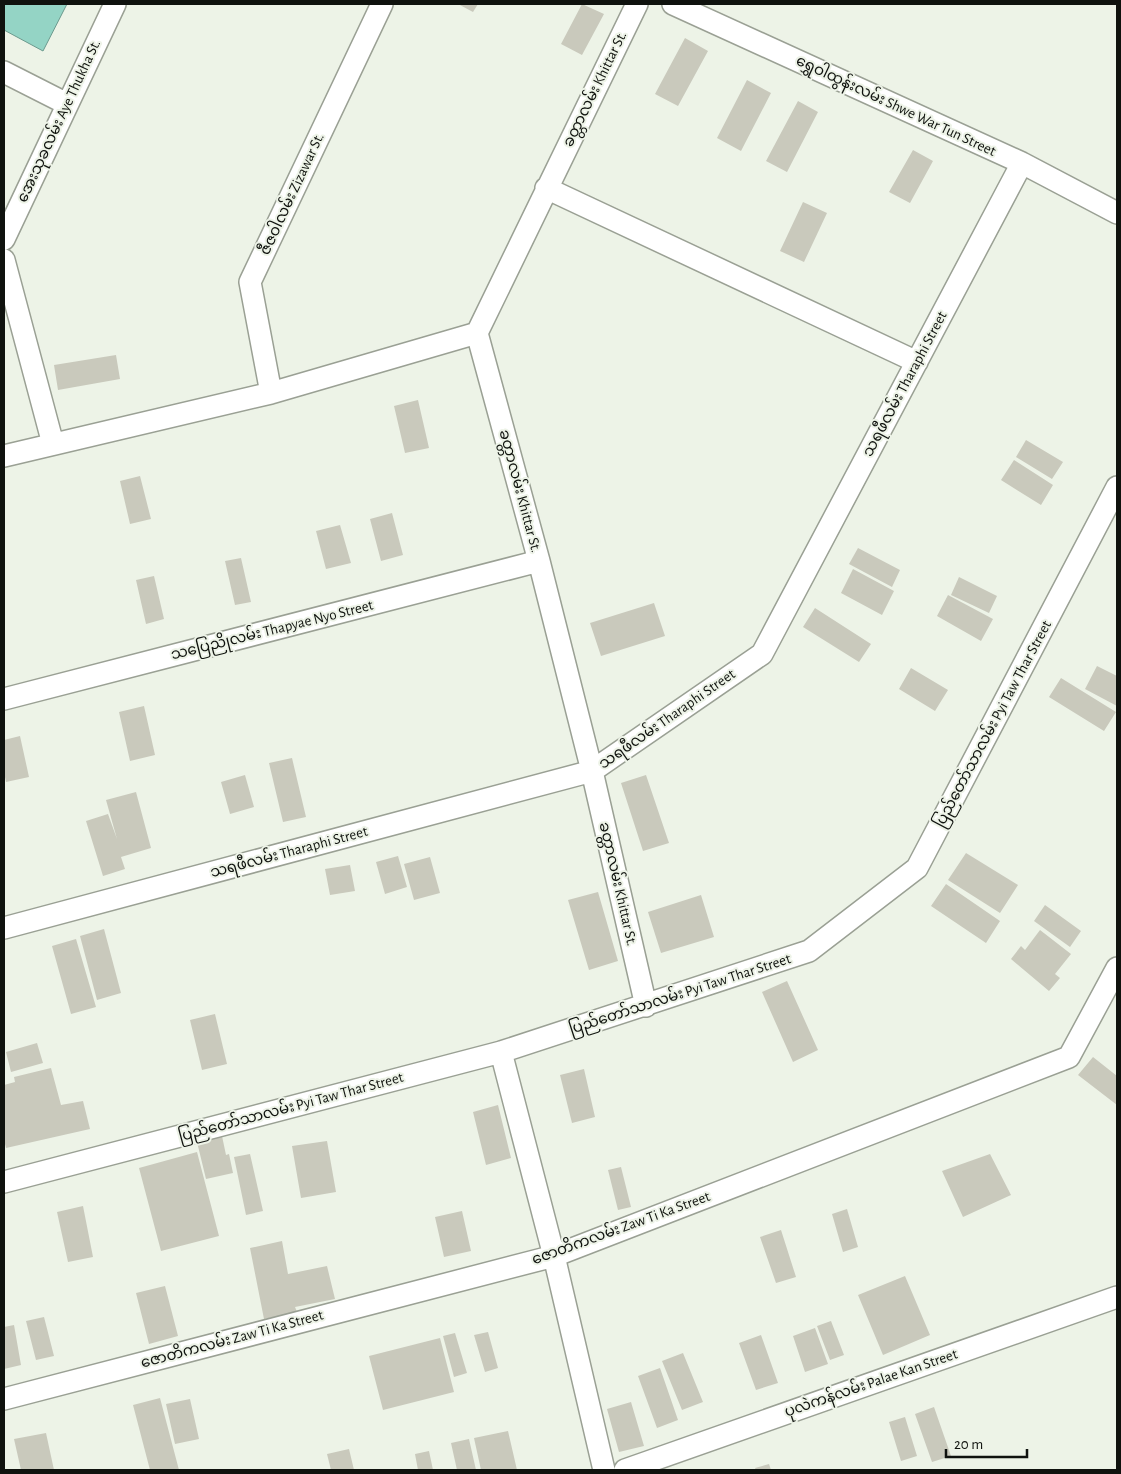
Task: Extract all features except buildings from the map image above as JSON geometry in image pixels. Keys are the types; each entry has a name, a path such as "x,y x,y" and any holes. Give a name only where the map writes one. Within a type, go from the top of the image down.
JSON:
{"street":[{"name":"အေးသုခလမ်း Aye Thukha St.","path":"4,239 115,4"},
{"name":"ဇီဇဝါလမ်း Zizawar St.","path":"271,393 250,282 382,4"},
{"name":"ခတ္တာလမ်း Khittar St.","path":"637,4 477,333 539,561 592,771 646,1006"},
{"name":"ရွှေဝါထွန်းလမ်း Shwe War Tun Street","path":"673,4 1022,163 1117,213"},
{"path":"4,72 67,104"},
{"name":"သရဖီလမ်း Tharaphi Street","path":"4,928 592,771 762,654 1022,163"},
{"path":"546,188 917,362"},
{"path":"4,260 53,444"},
{"path":"4,456 271,393 477,333"},
{"name":"ပြည်တော်သာလမ်း Pyi Taw Thar Street","path":"4,1182 501,1052 809,951 917,868 1117,487"},
{"name":"သပြေညိုလမ်း Thapyae Nyo Street","path":"4,699 539,561"},
{"name":"ဇောတိကလမ်း Zaw Ti Ka Street","path":"4,1399 554,1256 1069,1057 1117,968"},
{"path":"501,1052 554,1256 604,1470"},
{"name":"ပုလဲကန်လမ်း Palae Kan Street","path":"625,1470 1117,1297"}],"water":[{"path":"4,4 67,4 43,51 4,30"}]}
